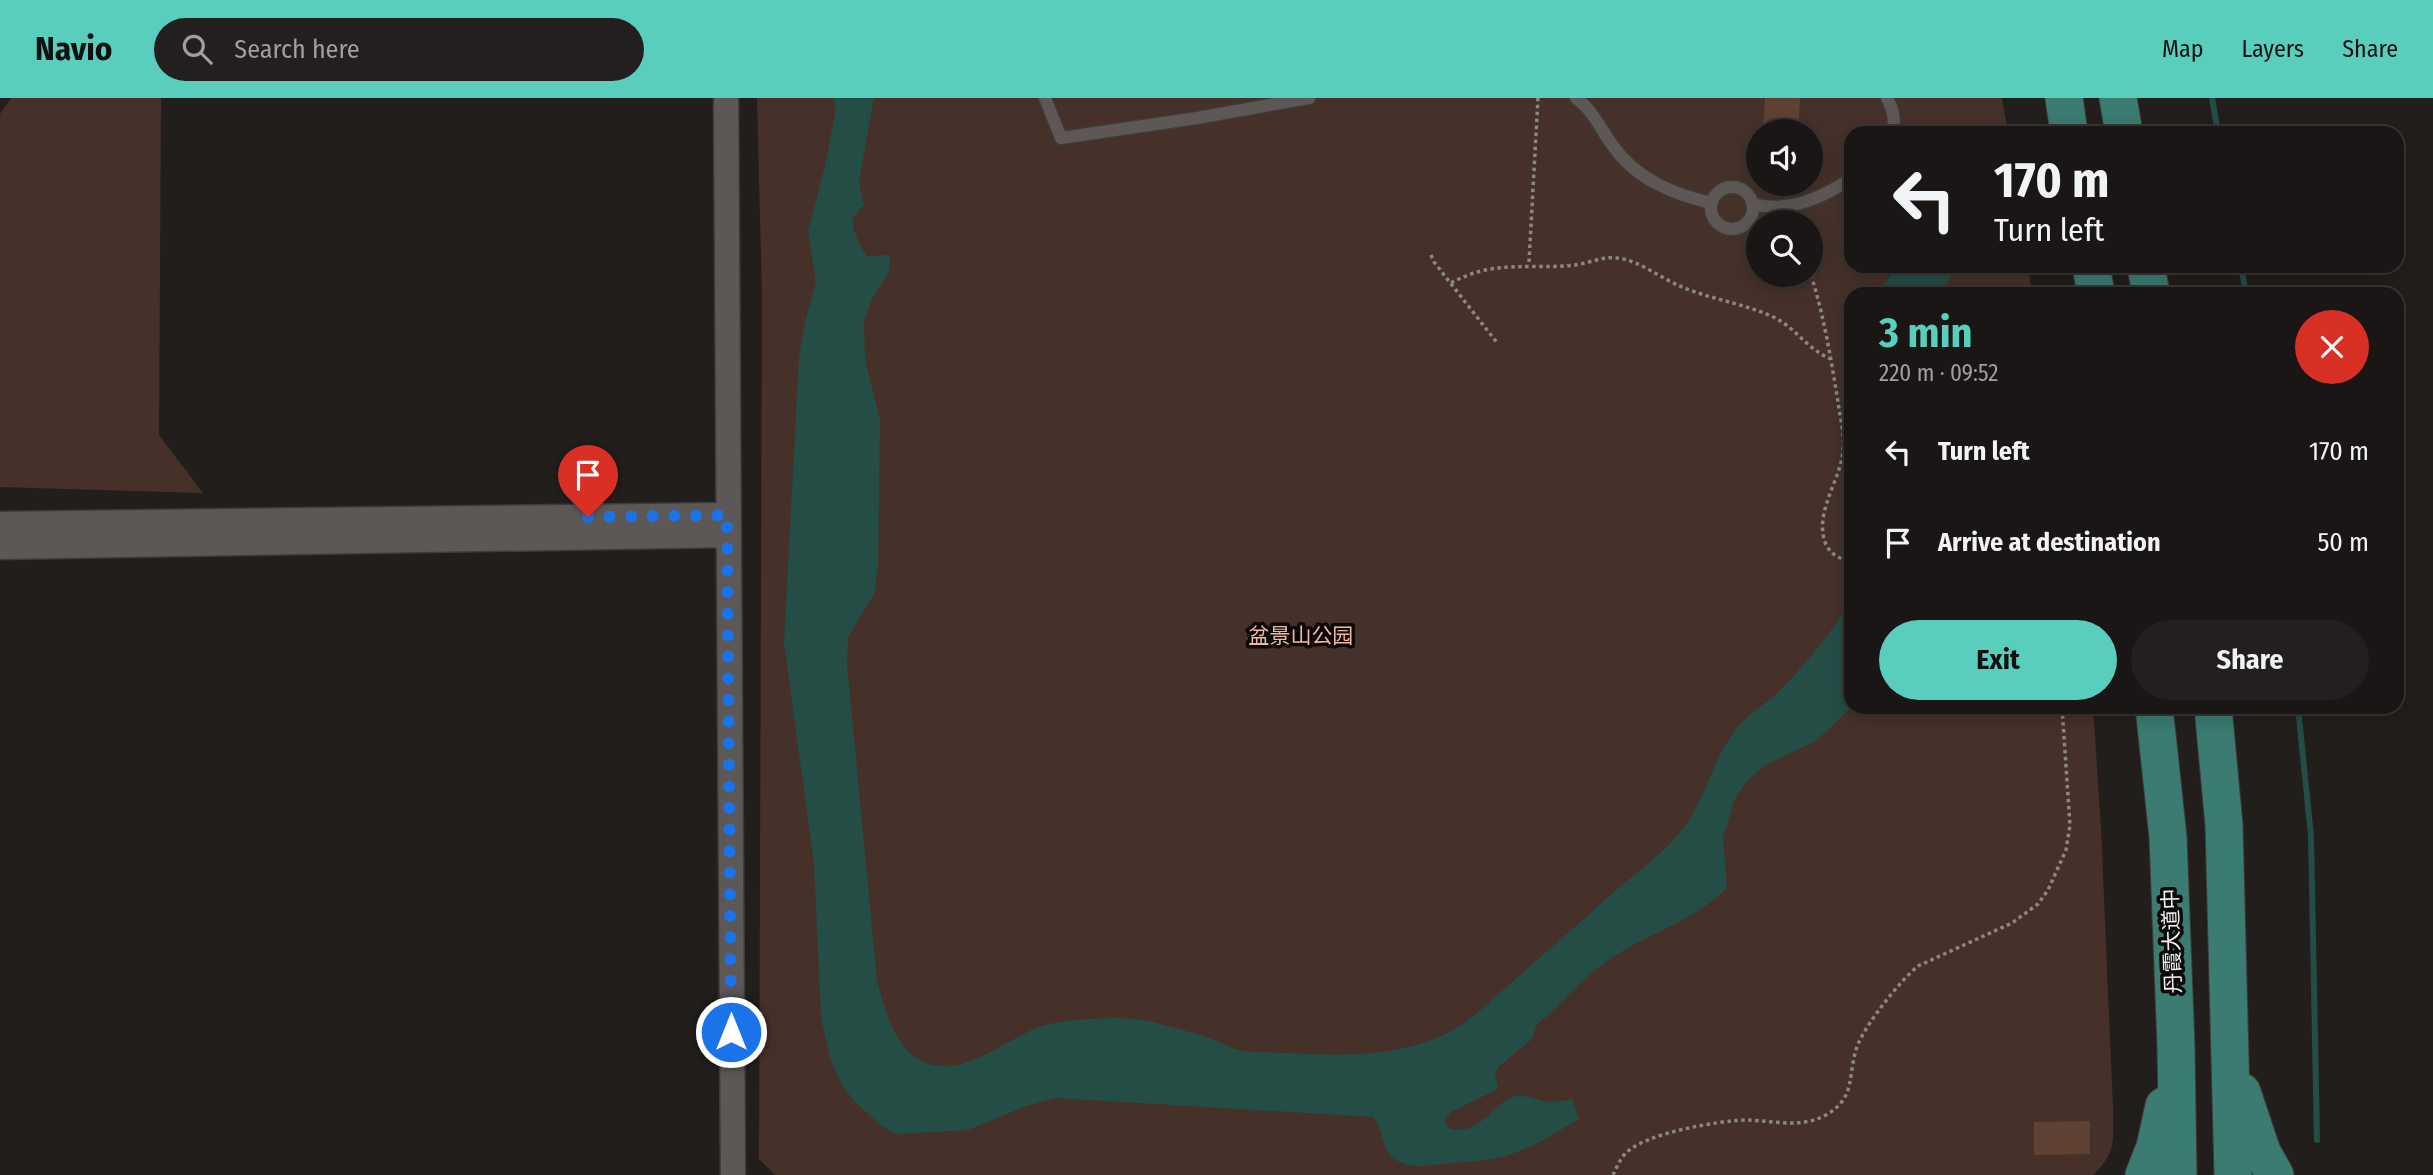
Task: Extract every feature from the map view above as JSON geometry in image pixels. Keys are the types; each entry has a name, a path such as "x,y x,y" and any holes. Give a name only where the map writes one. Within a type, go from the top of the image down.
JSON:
{"main road":[{"path":"2064,98 2068,126"},
{"path":"2118,98 2123,126"},
{"name":"丹霞大道中","path":"2155,714 2165,813 2179,1175"},
{"path":"2214,714 2223,803 2233,1175"},
{"path":"2165,813 2182,831 2194,831 2212,824 2223,803"},
{"path":"2229,1044 2250,1120 2262,1152 2275,1175"},
{"path":"2144,1175 2155,1147 2176,1047"}],"street":[{"path":"726,98 733,1175"},
{"path":"0,524 727,525"},
{"path":"0,547 727,525"}],"lane":[{"path":"1045,98 1061,138 1309,98"},
{"path":"1576,98 1592,114 1628,166 1656,183 1711,203"},
{"path":"1887,98 1894,112 1894,126"},
{"path":"1752,204 1768,208 1796,205 1844,183"},
{"path":"1729,187 1747,193 1752,204 1753,210 1748,222 1743,226 1731,230 1714,221 1711,203 1718,192 1729,187"}],"path":[{"path":"1529,261 1538,98"},
{"path":"1432,255 1434,262 1498,344"},
{"path":"1451,283 1465,275 1494,267 1573,265 1615,257 1626,259 1680,286 1773,316 1811,349 1831,359"},
{"path":"1815,287 1831,359 1844,442 1841,463 1824,514 1822,532 1825,545 1833,555 1844,558"},
{"path":"1613,1175 1624,1154 1632,1147 1668,1134 1727,1121 1793,1123 1811,1121 1825,1115 1847,1096 1855,1055 1864,1032 1907,975 1918,966 2012,923 2038,904 2048,890 2066,850 2068,838 2070,808 2063,714"}],"green space":[{"path":"11,98 161,98 159,435 203,493 0,487 0,114"},
{"name":"盆景山公园","path":"757,98 2002,98 2007,126 1844,126 1844,273 2029,273 2031,287 1844,287 1844,714 2093,714 2101,827 2113,1129 2110,1153 2093,1175 775,1175 759,1159 762,297"}],"water":[{"path":"834,98 874,98 859,181 864,205 854,217 853,223 857,238 867,256 890,255 889,272 872,299 864,320 865,359 880,419 878,567 874,594 848,637 847,664 877,980 889,1021 903,1046 925,1062 939,1066 964,1063 1037,1028 1088,1019 1130,1018 1153,1022 1249,1052 1326,1055 1401,1049 1448,1033 1485,1006 1677,836 1692,815 1722,752 1741,723 1796,674 1831,631 1844,608 1845,714 1816,741 1767,764 1749,779 1736,796 1723,837 1727,888 1699,910 1619,953 1596,969 1538,1023 1531,1040 1498,1067 1495,1074 1498,1089 1451,1112 1445,1120 1447,1127 1467,1129 1483,1120 1505,1101 1518,1096 1551,1102 1572,1099 1579,1119 1532,1146 1502,1157 1417,1166 1400,1162 1389,1153 1373,1117 1056,1098 1026,1106 968,1130 896,1134 883,1127 855,1102 844,1088 831,1061 821,1018 814,864 784,643 799,357 816,283 808,231 835,114"},
{"path":"1893,273 1954,273 1944,287 1882,286"}],"building":[{"path":"1765,98 1800,98 1799,119 1764,119"},
{"path":"2090,1121 2090,1154 2034,1155 2034,1122"}],"waterway":[{"path":"2212,98 2217,126"},
{"path":"2242,273 2245,287"},
{"path":"2299,714 2311,836 2317,1140"}],"route":[{"path":"588,517 727,515 731,1032"}]}
